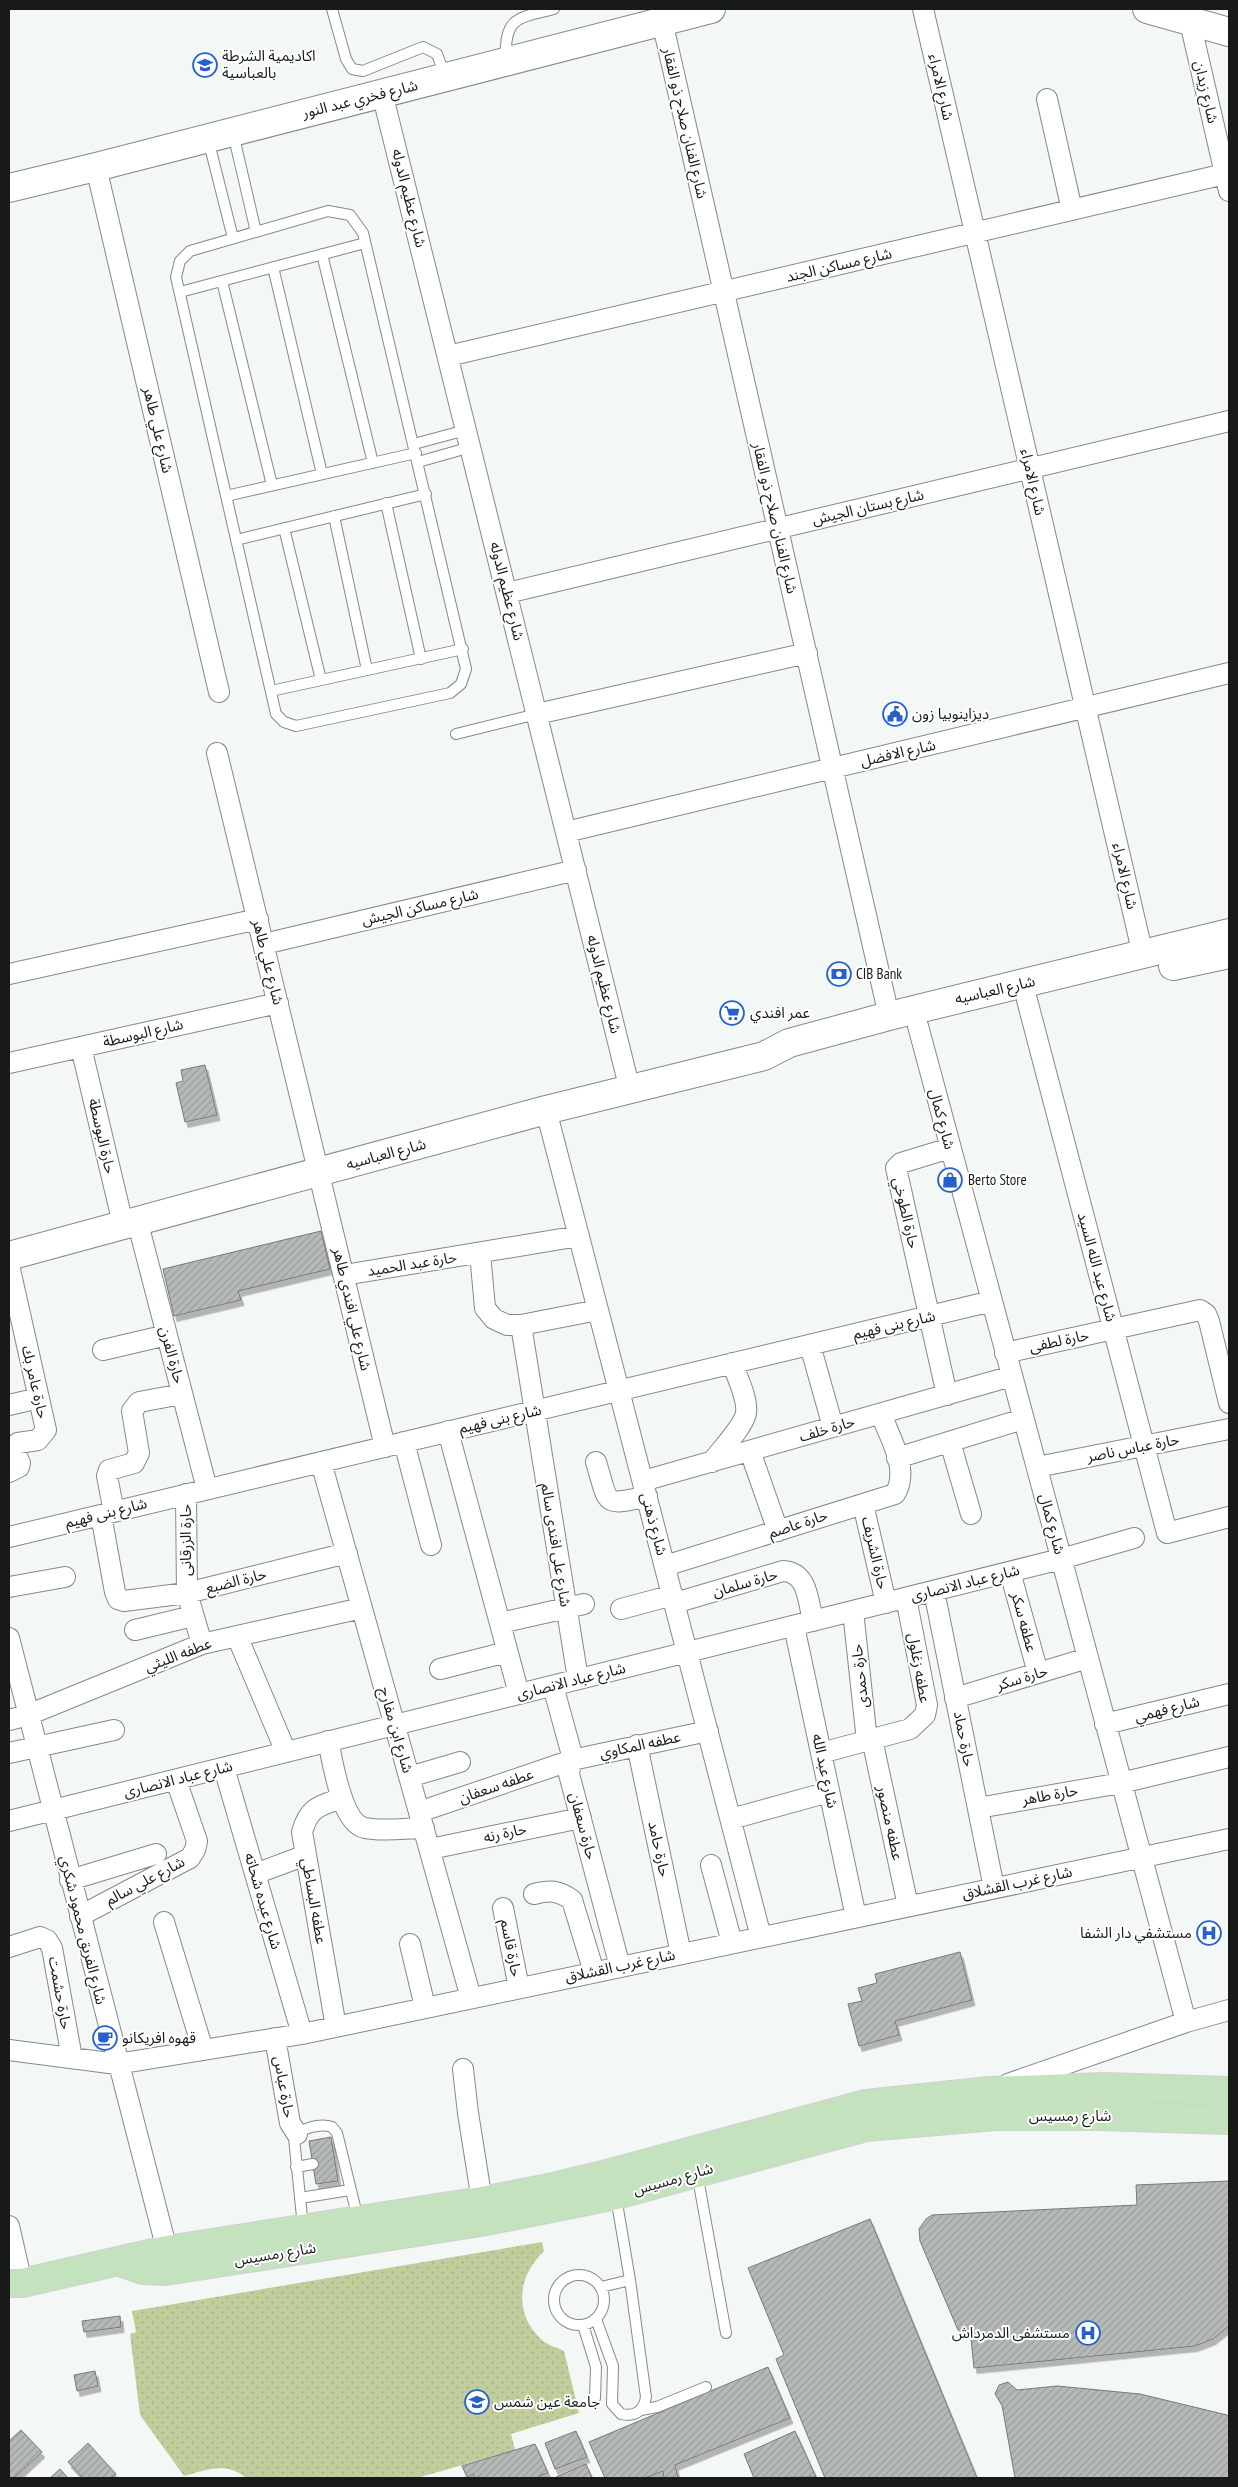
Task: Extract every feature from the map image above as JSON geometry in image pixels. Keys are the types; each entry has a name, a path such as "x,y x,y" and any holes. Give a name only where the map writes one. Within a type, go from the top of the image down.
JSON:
{"main road":[{"name":"شارع فخري عبد النور","path":"9,188 96,168 711,9"},
{"path":"1147,9 1229,32"},
{"name":"شارع العباسيه","path":"764,1056 789,1043 889,1016 1229,934"},
{"name":"شارع العباسيه","path":"9,1256 546,1110 764,1056 791,1055 1229,954"},
{"name":"شارع رمسيس","path":"15,2283 167,2250 482,2201 611,2174 866,2104 990,2091 1106,2087 1229,2091"},
{"name":"شارع رمسيس","path":"119,2261 143,2270 164,2271 481,2222 616,2195 866,2127 995,2116 1100,2116 1229,2120"}],"street":[{"name":"شارع الامراء","path":"922,9 1143,955"},
{"name":"شارع الفنان صلاح ذو الفقار","path":"662,21 889,1016"},
{"name":"شارع زيدان","path":"1190,22 1228,180"},
{"name":"شارع عظيم الدوله","path":"382,93 630,1090"},
{"path":"1047,99 1072,210"},
{"name":"شارع علي طاهر","path":"96,168 219,692"},
{"name":"شارع مساكن الجند","path":"448,356 1072,210 1228,180"},
{"name":"شارع بستان الجيش","path":"507,593 1229,421"},
{"path":"537,714 806,654"},
{"name":"شارع الافضل","path":"566,832 1229,673"},
{"name":"شارع علي طاهر","path":"217,753 319,1172"},
{"name":"شارع مساكن الجيش","path":"264,944 576,870"},
{"path":"9,974 258,919"},
{"name":"شارع عبد الله السيد","path":"1027,1000 1166,1533 1229,1517"},
{"name":"شارع البوسطة","path":"9,1064 278,1003"},
{"name":"شارع كمال","path":"918,1026 1186,2022"},
{"name":"حارة البوسطة","path":"81,1047 130,1222"},
{"name":"شارع ذهنى","path":"546,1110 762,1937"},
{"name":"حارة الطوخي","path":"929,1316 896,1168 900,1163 950,1148"},
{"name":"شارع علي افندي طاهر","path":"319,1172 344,1275 394,1444 431,1544"},
{"name":"حارة الفرن","path":"130,1222 167,1335 207,1489"},
{"name":"حارة عبد الحميد","path":"344,1275 579,1236"},
{"path":"480,1253 485,1308 494,1319 507,1325 521,1325 598,1310"},
{"name":"حارة عامر بك","path":"9,1265 46,1430 38,1440 18,1443 15,1452 20,1463 18,1467 9,1472"},
{"name":"شارع بنى فهيم","path":"9,1537 992,1301"},
{"name":"حارة لطفى","path":"1005,1353 1200,1310 1206,1314 1209,1321 1229,1403"},
{"path":"929,1316 947,1395"},
{"name":"شارع على افندى سالم","path":"521,1325 533,1411 575,1606 578,1679"},
{"path":"103,1350 167,1335"},
{"path":"810,1345 833,1427"},
{"path":"712,1462 739,1426 746,1413 744,1399 732,1363"},
{"name":"حارة خلف","path":"596,1462 607,1497 612,1502 618,1503 645,1489 712,1462 1012,1376"},
{"path":"107,1513 107,1476 109,1470 134,1463 139,1453 132,1411 134,1406 139,1402 182,1394"},
{"path":"9,1405 39,1398"},
{"name":"حارة عاصم","path":"665,1566 895,1494 901,1484 902,1472 881,1414"},
{"path":"897,1458 1023,1419"},
{"name":"حارة عباس ناصر","path":"1036,1468 1229,1429"},
{"path":"448,1431 519,1694"},
{"path":"950,1442 972,1514"},
{"path":"750,1451 778,1531"},
{"name":"شارع ابن مفارج","path":"321,1462 471,1998"},
{"name":"حارة الزرقانى","path":"186,1494 187,1594 202,1644"},
{"name":"حارة الشريف","path":"863,1504 886,1603"},
{"name":"حارة الضبع","path":"107,1513 115,1592 118,1598 124,1602 187,1594 347,1553"},
{"name":"شارع عباد الانصارى","path":"9,1821 1010,1572 1134,1538"},
{"name":"حارة سلمان","path":"621,1609 674,1599 783,1571 791,1572 803,1580 813,1621"},
{"name":"عطفه سكر","path":"1010,1572 1038,1673"},
{"path":"9,1587 65,1577"},
{"name":"حارة حماد","path":"934,1591 994,1888"},
{"name":"عطفه زغلول","path":"821,1753 910,1729 922,1719 927,1705 906,1598"},
{"path":"500,1622 575,1606"},
{"name":"عطفه الليثي","path":"9,1720 28,1715 202,1644 362,1608"},
{"name":"حارة حمدى","path":"854,1611 869,1740"},
{"path":"136,1630 193,1616"},
{"name":"شارع عبد الله","path":"794,1626 856,1917"},
{"path":"237,1636 286,1752"},
{"name":"شارع الفريق محمود شكري","path":"9,1638 167,2250"},
{"path":"440,1669 507,1652"},
{"name":"حارة سكر","path":"956,1698 1088,1658"},
{"name":"حارة سعفان","path":"553,1686 572,1760 569,1774 620,1967"},
{"name":"شارع فهمي","path":"1106,1724 1229,1694"},
{"path":"9,1753 114,1730"},
{"name":"عطفه المكاوي","path":"572,1760 708,1731"},
{"name":"عطفه منصور","path":"869,1740 908,1906"},
{"name":"عطفه سعفان","path":"328,1742 342,1798 352,1820 364,1828 421,1820 572,1760"},
{"name":"حارة حامد","path":"637,1745 681,1954"},
{"name":"حارة طاهر","path":"978,1808 1121,1782 1229,1757"},
{"path":"410,1777 460,1762"},
{"name":"شارع عبده شحاته","path":"224,1768 302,2034"},
{"name":"شارع علي سالم","path":"80,1916 190,1858 196,1850 197,1841 176,1780"},
{"path":"731,1819 829,1792"},
{"name":"عطفه البساطي","path":"336,2027 302,1832 306,1818 318,1806 342,1798"},
{"name":"حارة رنه","path":"430,1849 581,1818"},
{"name":"شارع غرب القشلاق","path":"9,2050 118,2064 302,2034 1229,1839"},
{"path":"70,1880 156,1854"},
{"path":"255,1874 306,1855"},
{"path":"711,1865 732,1943"},
{"path":"534,1894 551,1890 572,1900 594,1972"},
{"name":"حارة قاسم","path":"503,1908 519,1988"},
{"path":"164,1922 203,2050"},
{"name":"حارة حشمت","path":"9,1947 40,1937 48,1940 52,1948 72,2058"},
{"path":"410,1944 425,2007"},
{"name":"شارع رمسيس","path":"990,2091 1186,2022 1229,2010"},
{"name":"حارة عباس","path":"275,2038 289,2117 297,2134"},
{"path":"463,2069 482,2201"},
{"path":"9,2226 15,2283"}],"lane":[{"path":"332,9 346,59 352,69 362,71 424,48 437,54 446,78"},
{"path":"506,62 505,41 512,24 522,16 554,9"},
{"path":"220,135 256,232"},
{"path":"220,135 232,238"},
{"path":"336,211 343,212 360,226 463,649 466,669 464,677 456,689 450,693 296,726 289,725 279,719 226,496 180,292 177,269 185,255 196,249 232,238 336,211"},
{"path":"180,292 365,243"},
{"path":"322,254 373,463"},
{"path":"273,267 322,474"},
{"path":"222,281 272,485"},
{"path":"416,453 468,439"},
{"path":"226,496 416,453 468,439"},
{"path":"236,540 426,494"},
{"path":"386,503 421,659"},
{"path":"334,516 367,670"},
{"path":"284,528 321,680"},
{"path":"271,691 463,649"},
{"path":"456,734 537,714"},
{"path":"303,2229 293,2144 297,2134 302,2130 317,2127 332,2127 337,2133 338,2159 350,2190 358,2220"},
{"path":"296,2167 313,2164"},
{"path":"697,2172 726,2333"},
{"path":"300,2198 350,2190"},
{"path":"616,2195 646,2397 641,2410"},
{"path":"580,2274 594,2279 601,2287 605,2300 604,2307 596,2319 583,2325 573,2324 564,2320 557,2312 554,2303 554,2293 558,2284 566,2278 580,2274"},
{"path":"601,2287 630,2280"},
{"path":"596,2319 613,2366 612,2404 621,2414 635,2414 641,2410 657,2407 706,2387"},
{"path":"583,2325 596,2367 595,2398"}],"green space":[{"path":"542,2242 544,2251 528,2272 524,2284 523,2308 533,2330 543,2341 564,2351 579,2413 511,2434 515,2450 417,2478 246,2478 239,2473 224,2468 216,2468 184,2476 140,2415 130,2334 136,2332 132,2311"}],"building":[{"path":"205,1065 217,1115 185,1122 176,1083 183,1081 181,1070"},
{"path":"321,1231 330,1269 238,1291 241,1300 174,1316 163,1269"},
{"path":"960,1952 972,2000 895,2021 899,2035 859,2046 848,2004 862,2001 858,1988 877,1983 875,1974"},
{"path":"331,2137 338,2181 316,2184 309,2141"},
{"path":"1229,2181 1229,2326 1213,2339 1195,2346 974,2368 970,2329 958,2330 920,2241 919,2229 926,2219 932,2215 1137,2205 1136,2185"},
{"path":"870,2219 977,2478 825,2478 776,2359 784,2355 748,2268"},
{"path":"120,2316 121,2327 84,2332 82,2321"},
{"path":"768,2367 790,2418 675,2465 678,2478 664,2478 663,2471 645,2478 605,2478 589,2442"},
{"path":"95,2371 98,2386 77,2391 74,2375"},
{"path":"1008,2382 1017,2390 1057,2386 1140,2394 1227,2415 1229,2417 1229,2478 1015,2478 1002,2405 995,2394 999,2385"},
{"path":"21,2430 42,2452 14,2478 9,2478 9,2441"},
{"path":"576,2431 587,2457 555,2469 545,2443"},
{"path":"795,2431 816,2477 754,2478 744,2454"},
{"path":"88,2443 116,2474 111,2478 83,2478 68,2462"},
{"path":"535,2444 548,2473 539,2476 540,2478 475,2478 473,2474 467,2477 462,2466"},
{"path":"586,2464 592,2478 556,2477"},
{"path":"60,2469 68,2478 50,2478"}],"place":[{"name":"اكاديمية الشرطة بالعباسية","path":"205,65"},
{"name":"ديزاينوبيا زون","path":"895,714"},
{"name":"CIB Bank","path":"839,974"},
{"name":"عمر افندي","path":"732,1013"},
{"name":"Berto Store","path":"950,1180"},
{"name":"مستشفي دار الشفا","path":"1209,1933"},
{"name":"قهوه افريكانو","path":"105,2038"},
{"name":"مستشفى الدمرداش","path":"1088,2333"},
{"name":"جامعة عين شمس","path":"477,2402"}]}
